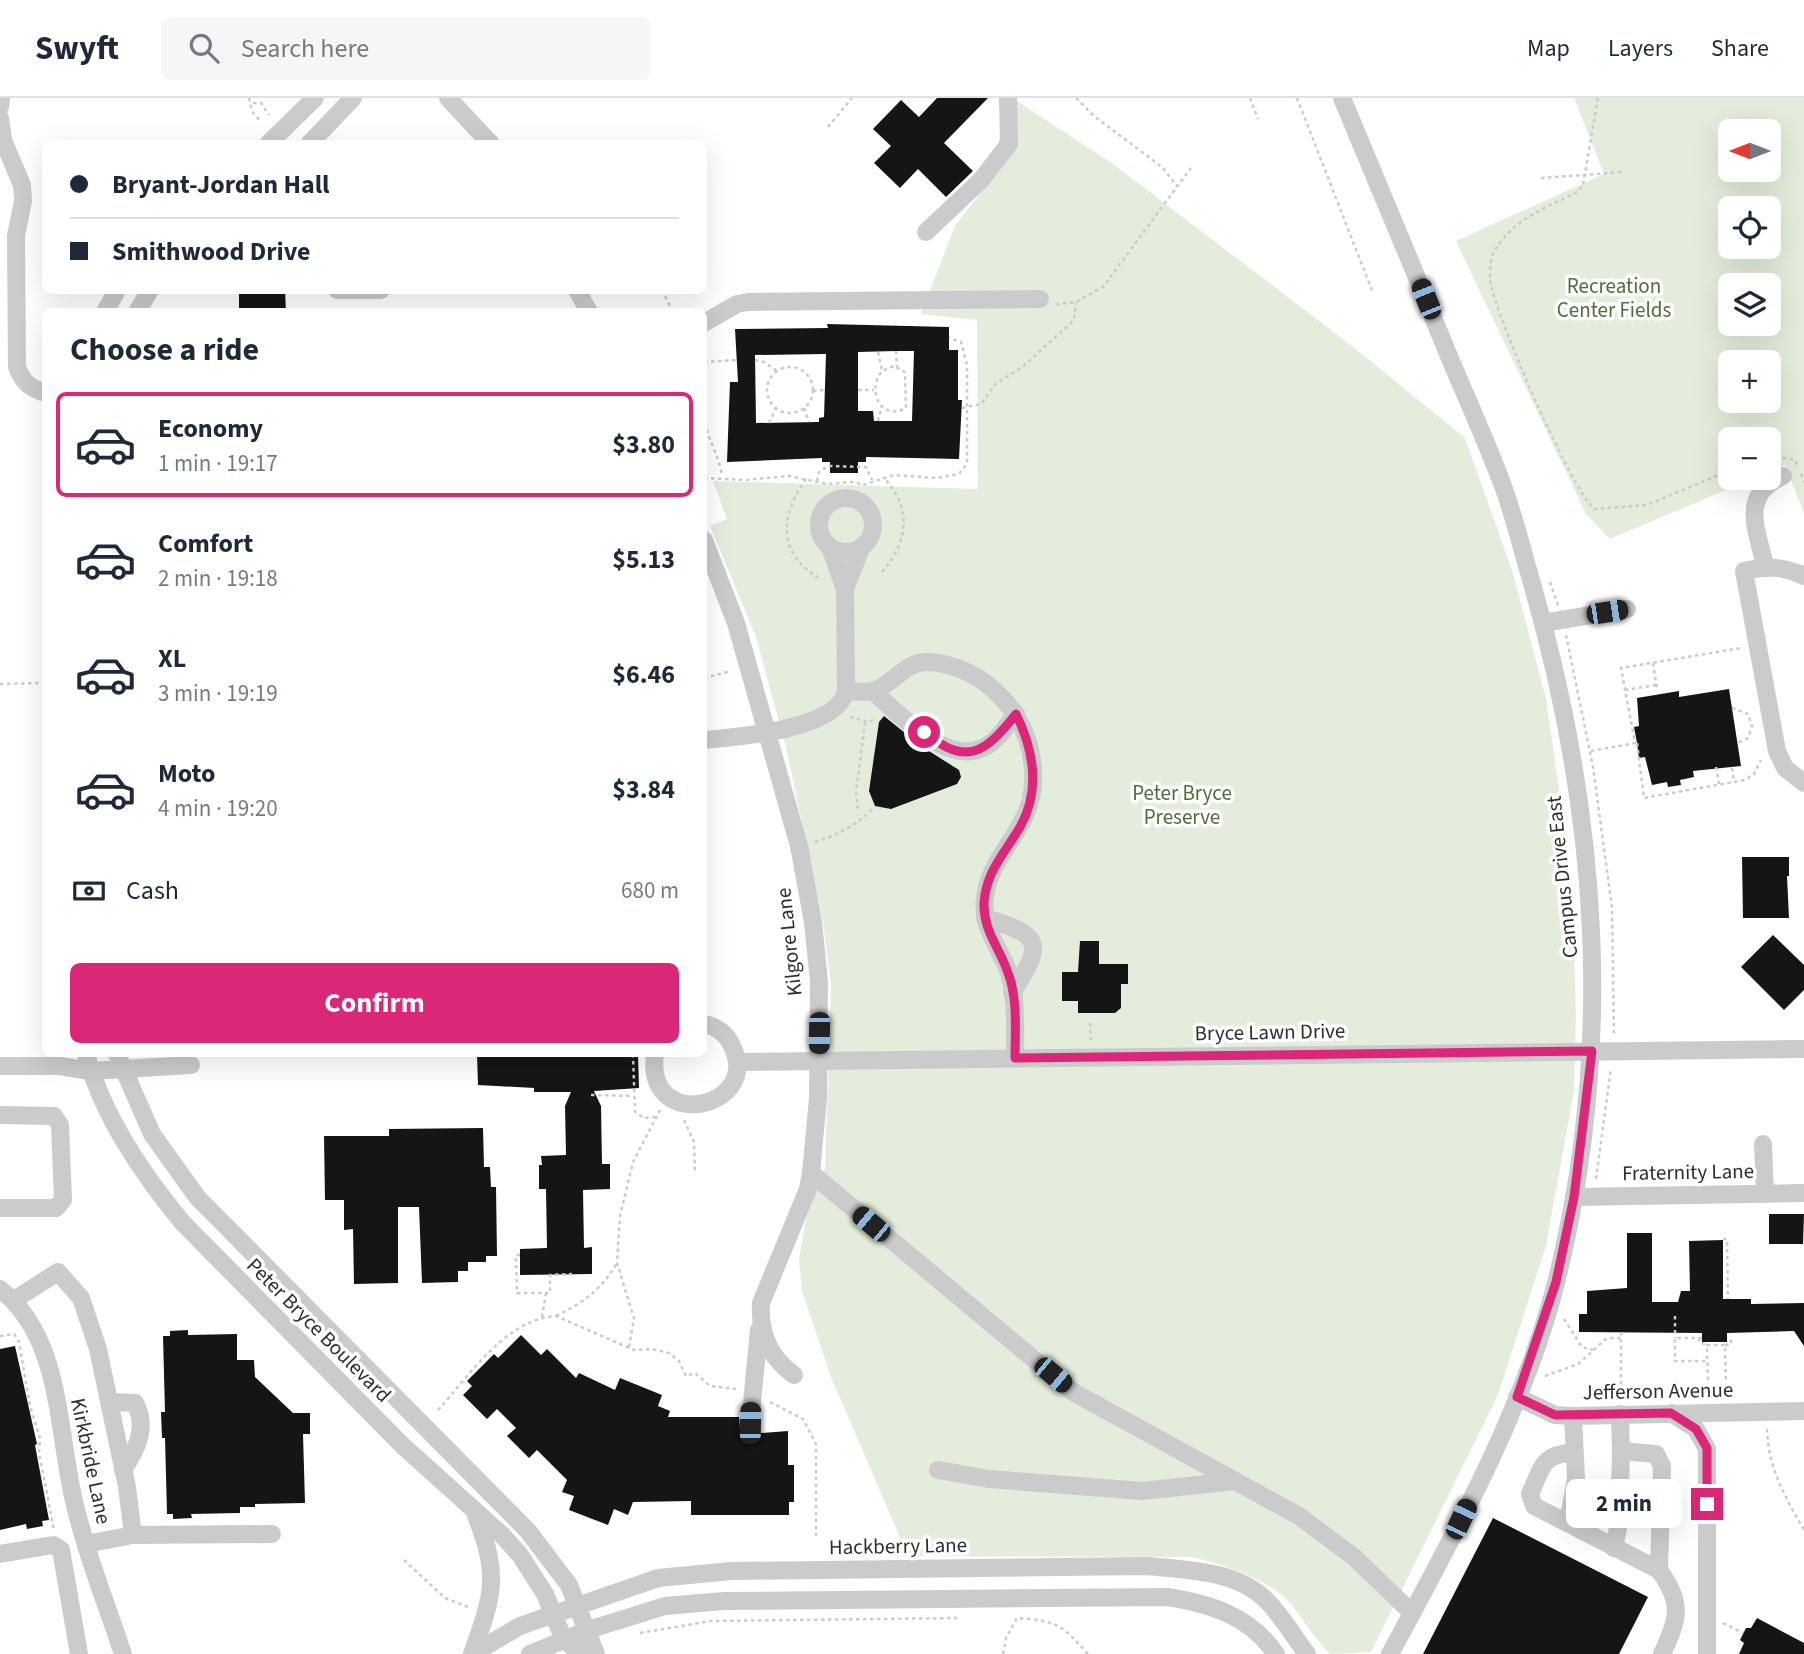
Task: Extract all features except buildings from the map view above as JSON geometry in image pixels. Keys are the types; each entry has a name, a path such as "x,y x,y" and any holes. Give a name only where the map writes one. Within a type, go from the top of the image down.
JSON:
{"street":[{"path":"0,107 1,98"},
{"path":"272,140 315,98"},
{"path":"313,140 353,98"},
{"path":"448,98 487,140"},
{"path":"926,232 981,180 1009,144 1007,98"},
{"name":"Campus Drive East","path":"1342,98 1504,488 1553,658 1573,765 1591,892 1592,1051 1574,1197 1556,1282 1517,1397 1450,1544 1389,1653"},
{"path":"0,118 3,139 22,185 23,201 8,239 17,367 23,381 34,390 42,392"},
{"path":"707,321 737,304 748,302 1040,299"},
{"path":"1765,566 1754,504 1760,491 1783,477"},
{"path":"707,740 768,732 829,715 841,705 846,691 845,589 831,547 820,534 820,517 829,503 845,498 860,502 871,515 871,532 862,546 845,589"},
{"path":"831,547 847,551 862,546"},
{"name":"Kilgore Lane","path":"707,548 736,623 799,846 813,922 819,981 816,1144 808,1189 761,1303 750,1423"},
{"path":"1804,576 1790,569 1765,566 1744,570 1777,751 1785,768 1804,783"},
{"path":"1543,623 1627,609"},
{"path":"846,691 872,691 916,664 944,663 991,686 1016,714 1027,737 1033,773 1028,807 1020,826 1001,852 988,878 985,918 992,942 1009,973 1015,1058"},
{"path":"872,691 940,746 961,753 977,751 990,744 1016,714"},
{"path":"985,918 1016,927 1027,933 1032,943 1029,966 1012,993"},
{"path":"655,1057 654,1069 666,1094 691,1106 718,1099 735,1076 737,1062 729,1039 720,1030 707,1025"},
{"name":"Bryce Lawn Drive","path":"737,1062 1804,1049"},
{"path":"0,1066 60,1066 119,1061 191,1065"},
{"name":"Peter Bryce Boulevard","path":"119,1061 152,1134 197,1197 510,1512 554,1564 579,1605 596,1654"},
{"name":"Peter Bryce Boulevard","path":"88,1062 125,1143 155,1190 181,1222 394,1437 474,1509 520,1555 545,1594 564,1640"},
{"path":"0,1115 54,1116 60,1125 63,1200 56,1208 0,1208"},
{"path":"1763,1144 1765,1194"},
{"path":"811,1173 1073,1392 1299,1516 1353,1557 1412,1613"},
{"name":"Fraternity Lane","path":"1574,1197 1804,1194"},
{"path":"7,1294 58,1272 81,1298 98,1349 123,1470 133,1535"},
{"name":"Kirkbride Lane","path":"7,1294 34,1325 41,1340 73,1499 123,1654"},
{"path":"760,1323 778,1364 794,1375"},
{"name":"Jefferson Avenue","path":"1517,1397 1555,1415 1573,1416 1804,1411"},
{"path":"109,1402 135,1403 141,1412 136,1449 123,1470"},
{"path":"1671,1413 1696,1429 1707,1448 1707,1654"},
{"path":"1614,1548 1619,1523 1620,1414"},
{"path":"1568,1523 1576,1478 1573,1416"},
{"path":"1621,1451 1648,1452 1659,1457 1662,1466 1659,1570"},
{"path":"1574,1452 1549,1456 1530,1494 1534,1506 1659,1570 1672,1586 1676,1607 1673,1630 1662,1654"},
{"path":"937,1470 989,1479 1142,1491 1236,1481"},
{"path":"472,1654 489,1604 493,1573 488,1546 474,1509"},
{"path":"86,1544 133,1535 272,1534"},
{"path":"0,1554 53,1545 61,1550 79,1654"},
{"name":"Hackberry Lane","path":"472,1654 520,1626 658,1578 732,1571 1147,1566 1212,1573 1238,1582 1266,1599 1307,1654"},
{"path":"530,1654 588,1630 665,1606 724,1601 1168,1597 1204,1603 1240,1618 1268,1642 1276,1654"},
{"path":"564,1640 582,1654"}],"path":[{"path":"249,98 253,103 252,111 261,122"},
{"path":"828,127 852,98"},
{"path":"1076,98 1094,116 1162,167 1177,186"},
{"path":"1250,98 1258,119"},
{"path":"1297,98 1373,293"},
{"path":"1598,98 1587,175 1578,192 1532,213 1507,235 1492,256 1490,279 1501,317 1566,464 1587,503 1594,509 1647,505 1718,475"},
{"path":"253,103 261,103 269,115"},
{"path":"1040,299 1051,304 1076,302 1103,287 1191,168"},
{"path":"1541,178 1623,172"},
{"path":"964,408 981,404 995,384 1021,368 1069,325 1074,319 1076,302"},
{"path":"707,478 745,480 772,476 863,485 883,477 950,477 964,470 967,365 961,342 949,338"},
{"path":"896,351 897,367"},
{"path":"878,352 882,371 874,390 882,406 892,411 912,408"},
{"path":"707,362 738,360"},
{"path":"755,360 764,362 777,371"},
{"path":"791,367 799,368 810,378 813,391 811,400 804,408 786,413 776,408 767,391 771,376 791,367"},
{"path":"882,371 897,367 905,372 906,408"},
{"path":"813,391 824,390"},
{"path":"858,390 874,390"},
{"path":"878,421 882,406"},
{"path":"769,423 776,408"},
{"path":"804,408 809,422"},
{"path":"707,435 720,458 722,477"},
{"path":"817,481 819,472 828,466 866,467 872,480"},
{"path":"882,572 895,558 905,525 904,509 892,486 883,477"},
{"path":"806,478 789,506 786,529 798,560 823,580"},
{"path":"1749,646 1621,668 1644,798 1751,777 1768,749"},
{"path":"1625,690 1656,687 1653,663"},
{"path":"707,677 738,669"},
{"path":"0,684 41,683"},
{"path":"1732,708 1748,714 1752,726 1748,738 1738,743"},
{"path":"858,809 856,792 865,722"},
{"path":"1590,751 1636,743"},
{"path":"1716,767 1719,785"},
{"path":"1731,768 1734,782"},
{"path":"1675,786 1676,792"},
{"path":"799,846 849,827 864,819 876,806"},
{"path":"633,1057 635,1112 639,1116 657,1116"},
{"path":"591,1095 633,1096"},
{"path":"629,1348 634,1318 617,1263 625,1188 644,1137 664,1105"},
{"path":"681,1114 694,1142 695,1173"},
{"path":"1723,1239 1727,1239 1728,1299"},
{"path":"520,1255 516,1255 517,1293 550,1293 550,1275 572,1274"},
{"path":"438,1410 494,1349 529,1321 556,1316 588,1300 608,1279 617,1263"},
{"path":"542,1317 546,1293"},
{"path":"556,1316 629,1348 669,1353 679,1361 687,1376 695,1374 710,1386 736,1389"},
{"path":"1562,1316 1582,1347 1594,1349"},
{"path":"1675,1316 1675,1361 1707,1361"},
{"path":"1621,1332 1621,1388"},
{"path":"0,1336 17,1336 54,1530"},
{"path":"1542,1378 1578,1364 1607,1338 1621,1338"},
{"path":"1675,1338 1700,1338 1699,1342 1707,1345 1725,1345 1732,1342 1732,1338 1727,1338"},
{"path":"1707,1345 1708,1387"},
{"path":"1725,1345 1726,1387"},
{"path":"770,1402 803,1419 816,1444 816,1538"},
{"path":"1766,1412 1768,1453 1775,1475 1804,1530"},
{"path":"404,1560 445,1598 471,1608"},
{"path":"629,1634 711,1621 957,1618"},
{"path":"1003,1654 1006,1638 1017,1618 1055,1622 1070,1633 1088,1654"}],"green space":[{"name":"Peter Bryce Preserve","path":"1006,98 1012,98 1113,164 1352,346 1465,438 1513,573 1546,699 1572,879 1576,1015 1574,1091 1546,1246 1498,1395 1371,1652 1330,1654 1281,1594 1244,1574 1192,1557 908,1556 831,1377 802,1291 799,1259 806,1219 825,1168 831,984 823,922 786,747 756,637 710,526 727,519 713,481 978,489 977,320 921,314 955,226 993,177"},
{"name":"Recreation Center Fields","path":"1574,98 1804,98 1804,513 1785,465 1781,466 1781,427 1718,427 1718,490 1726,490 1610,539 1586,514 1456,241 1604,174"}],"route":[{"path":"924,732 940,746 952,751 977,751 996,739 1016,714 1027,737 1033,773 1028,807 1020,826 1001,852 988,878 984,901 987,930 1009,973 1015,1058 1592,1051 1574,1197 1556,1282 1517,1397 1555,1415 1671,1413 1696,1429 1707,1448 1707,1504"}]}
